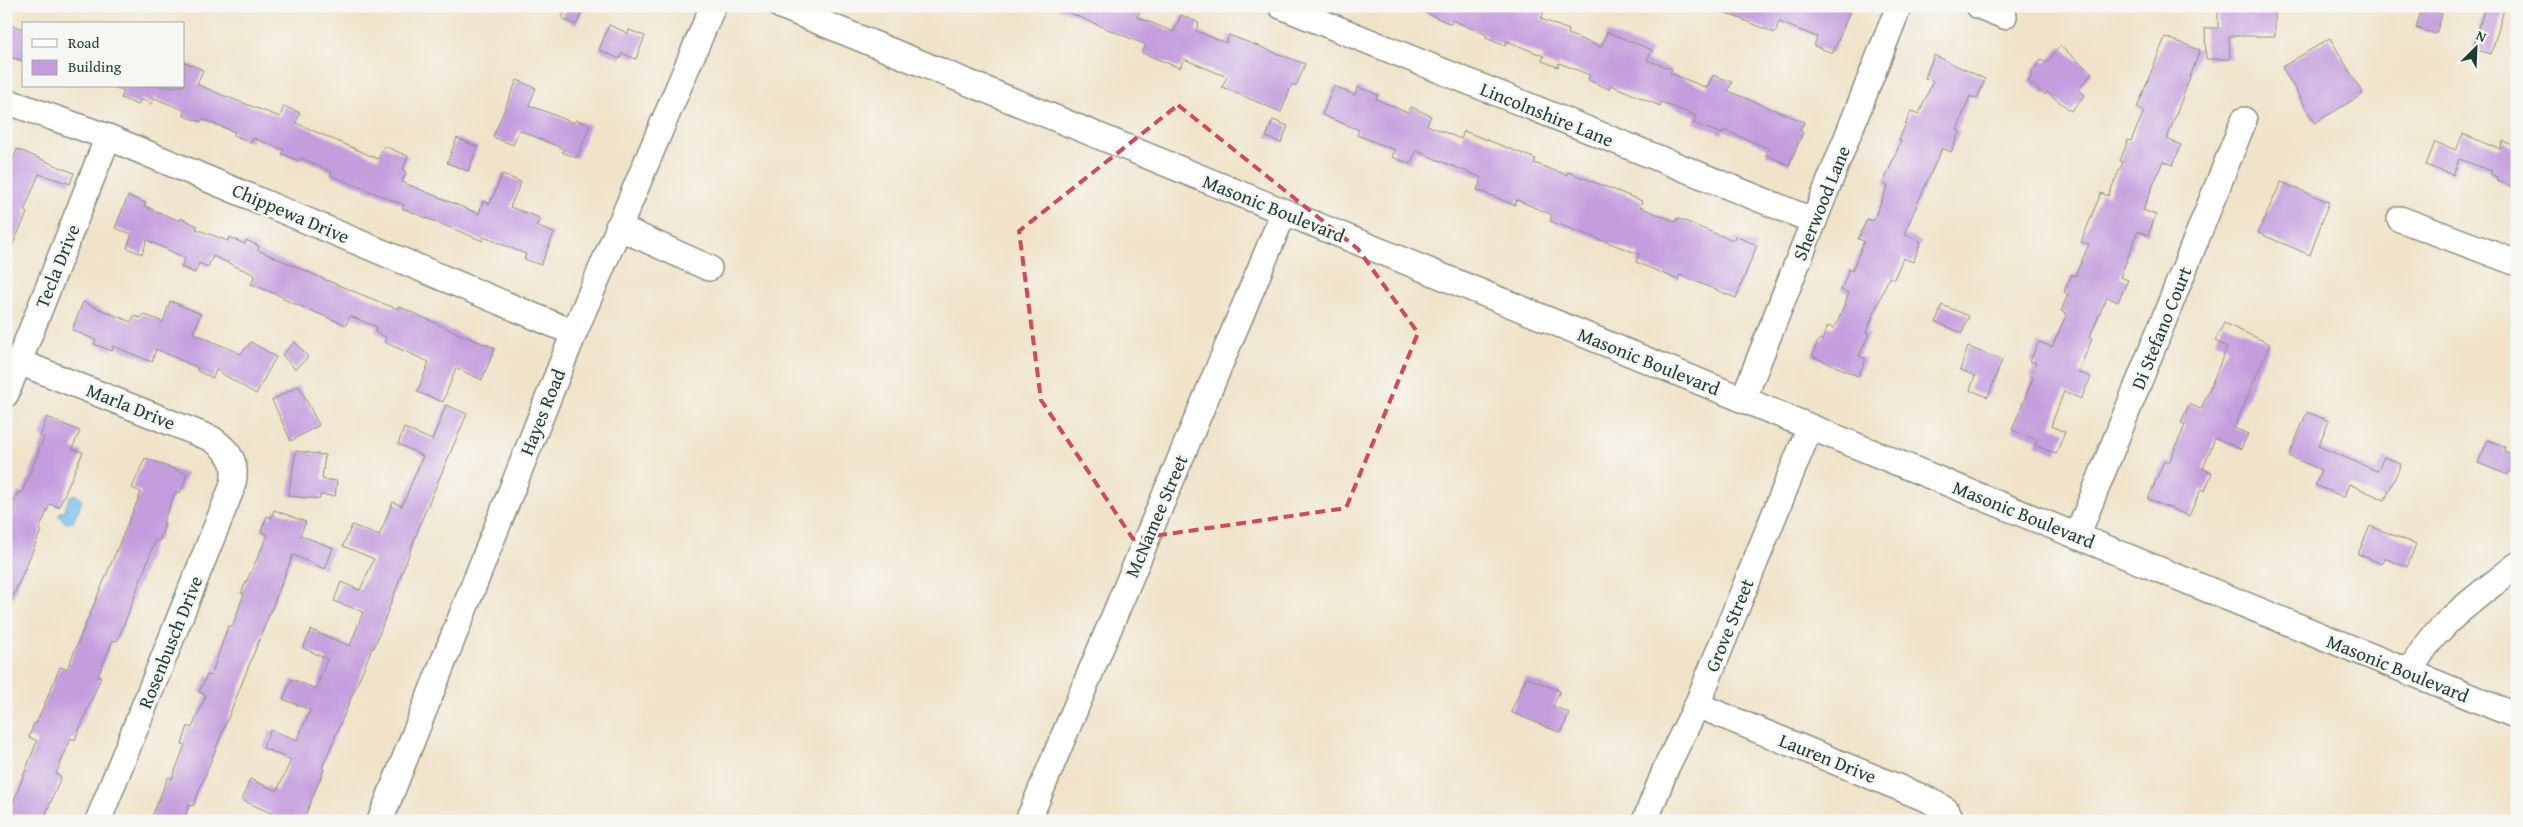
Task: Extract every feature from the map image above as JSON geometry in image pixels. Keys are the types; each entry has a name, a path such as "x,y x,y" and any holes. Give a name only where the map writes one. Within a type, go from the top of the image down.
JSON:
{"street":[{"name":"Hayes Road","path":"380,821 574,333 713,6"},
{"name":"Masonic Boulevard","path":"781,6 2517,716"},
{"name":"Lincolnshire Lane","path":"1281,6 1814,221"},
{"name":"Sherwood Lane","path":"1743,400 1899,6"},
{"path":"1979,6 2004,16"},
{"name":"Chippewa Drive","path":"6,101 108,137 574,333"},
{"name":"Di Stefano Court","path":"2077,536 2244,120"},
{"name":"Tecla Drive","path":"6,394 108,137"},
{"name":"McNamee Street","path":"1028,821 1284,212"},
{"path":"2400,218 2517,263"},
{"path":"618,227 709,268"},
{"name":"Marla Drive","path":"20,362 212,440 227,450 233,462"},
{"name":"Grove Street","path":"1645,821 1666,768 1697,705 1810,428"},
{"name":"Rosenbusch Drive","path":"98,821 231,490 234,480 233,462"},
{"path":"2410,672 2415,660 2437,633 2517,565"},
{"name":"Lauren Drive","path":"1697,705 1929,800 1947,811 1952,821"}],"highlighted area":[{"path":"1178,105 1358,249 1418,333 1346,508 1133,539 1041,400 1019,231"}],"water":[{"path":"76,494 82,501 73,522 66,523 59,516 60,512 64,512 70,496"}],"building":[{"path":"567,6 585,6 576,25 562,18"},
{"path":"1053,6 1142,6 1137,17 1174,32 1181,15 1199,23 1196,31 1226,43 1229,35 1305,64 1296,86 1292,84 1281,112 1222,87 1227,77 1184,59 1180,68 1142,53 1146,45"},
{"path":"1410,6 1534,6 1544,11 1541,19 1569,30 1568,34 1601,47 1607,32 1652,50 1647,60 1672,69 1670,73 1707,88 1713,75 1732,82 1728,91 1804,122 1800,131 1803,132 1789,165 1766,155 1768,148 1724,130 1722,134 1693,123 1696,116 1661,102 1660,106 1611,85 1609,89 1588,80 1590,75 1559,63 1558,67 1542,61 1544,56 1507,41 1505,46 1486,38 1487,35 1452,20 1451,24"},
{"path":"1709,6 1852,6 1833,53 1814,46 1817,37 1779,22 1775,33"},
{"path":"2485,6 2505,6 2491,54 2473,49"},
{"path":"2218,7 2275,7 2275,36 2229,36 2230,59 2206,59 2205,28 2218,28"},
{"path":"2422,8 2442,14 2436,34 2416,28"},
{"path":"6,24 22,28 22,60 6,56"},
{"path":"609,25 628,33 629,30 645,36 636,59 622,53 620,59 599,50"},
{"path":"2165,37 2200,50 2167,139 2181,145 2173,165 2163,161 2143,210 2156,215 2148,235 2138,231 2120,277 2128,280 2118,302 2107,297 2089,338 2092,339 2078,372 2091,377 2081,399 2064,391 2051,426 2065,432 2056,454 2035,445 2037,440 2012,430 2033,378 2030,376 2036,363 2030,361 2039,342 2052,347 2067,313 2061,311 2068,294 2064,292 2072,274 2075,276 2089,244 2081,242 2101,193 2108,196 2123,162 2120,161 2128,140 2131,141 2144,111 2137,108"},
{"path":"2330,38 2363,94 2315,123 2282,67"},
{"path":"2060,46 2092,73 2078,90 2085,95 2071,111 2047,92 2045,95 2028,81 2032,76 2030,73 2041,60 2046,63"},
{"path":"1934,55 1985,79 1977,99 1970,96 1957,130 1960,131 1951,152 1942,148 1904,234 1921,242 1913,262 1903,258 1894,279 1889,277 1866,333 1869,334 1859,356 1866,359 1858,376 1812,356 1819,339 1822,340 1828,326 1833,328 1838,321 1849,293 1841,290 1849,269 1852,271 1864,241 1858,239 1867,219 1873,221 1888,186 1883,184 1911,111 1919,114 1933,81 1925,78"},
{"path":"185,62 203,70 197,84 222,95 280,117 284,106 300,113 296,123 378,159 384,146 408,156 403,170 406,172 402,182 479,214 483,201 490,204 502,174 521,182 510,207 540,218 536,226 554,233 541,265 524,259 526,254 484,237 483,241 402,208 404,205 330,175 332,172 301,158 300,161 282,154 284,150 253,138 251,143 234,135 235,132 202,119 201,122 184,116 184,110 154,98 151,104 141,99 138,105 121,98 124,91 117,88 185,88"},
{"path":"517,80 536,88 529,105 574,123 576,120 590,125 577,158 562,152 564,149 519,130 513,145 493,137"},
{"path":"1334,86 1355,95 1358,87 1378,95 1376,99 1408,113 1411,107 1431,116 1427,125 1461,139 1464,131 1536,159 1534,163 1567,175 1568,172 1642,201 1640,207 1676,222 1677,218 1721,236 1734,240 1735,236 1757,245 1736,298 1680,275 1678,280 1636,262 1639,254 1550,221 1552,215 1517,200 1515,205 1477,190 1482,178 1416,151 1411,164 1392,157 1395,150 1357,135 1359,130 1322,115"},
{"path":"1273,120 1288,126 1281,143 1266,137"},
{"path":"2463,134 2500,149 2503,141 2517,147 2517,189 2496,180 2497,177 2490,174 2492,171 2459,159 2453,175 2426,165 2435,142 2456,150"},
{"path":"457,138 478,147 468,171 447,163"},
{"path":"17,149 74,173 70,184 39,174 24,211 27,213 6,260 6,167 10,168"},
{"path":"2281,182 2329,202 2310,255 2258,233"},
{"path":"128,196 146,203 144,206 180,221 181,218 198,226 196,229 228,241 229,237 245,244 246,240 259,246 258,250 326,280 398,309 398,306 495,348 482,380 456,368 443,402 417,392 429,362 384,342 386,337 375,332 377,327 350,316 346,325 283,299 283,297 251,284 255,275 213,256 208,267 199,263 195,273 181,267 185,258 147,240 142,254 127,248 132,234 115,228"},
{"path":"170,301 201,314 193,333 241,354 251,342 276,357 256,394 216,370 213,378 197,371 198,368 156,349 152,362 113,346 112,351 94,344 96,340 72,330 83,302 131,322 134,316 141,318 143,314 163,322"},
{"path":"1942,305 1969,316 1962,333 1936,322"},
{"path":"2224,323 2270,344 2234,428 2248,434 2241,449 2215,438 2203,469 2212,473 2205,491 2201,489 2189,516 2148,499 2164,461 2169,463 2185,425 2181,423 2189,404 2201,409 2227,347 2215,341"},
{"path":"295,342 308,357 295,369 282,355"},
{"path":"1968,347 2002,360 1988,397 1970,390 1975,376 1960,370"},
{"path":"299,386 319,425 291,441 272,400"},
{"path":"446,405 467,414 424,514 374,648 372,648 322,768 324,769 303,821 268,821 271,813 242,800 250,779 277,791 291,760 263,748 270,730 297,740 310,710 283,699 292,679 316,689 327,659 303,648 311,630 350,646 363,612 334,601 341,582 360,590 374,559 343,546 352,525 379,536 393,502 402,506 423,456 398,444 404,428 432,440"},
{"path":"2307,412 2329,421 2318,446 2377,471 2384,457 2401,464 2385,500 2349,484 2344,497 2315,485 2321,470 2289,456"},
{"path":"47,417 80,431 72,449 83,452 59,507 50,504 39,530 41,531 6,613 6,535 16,510 11,508 18,492 22,493 44,438 40,436"},
{"path":"2488,440 2505,447 2504,451 2517,456 2517,473 2510,470 2508,475 2478,463"},
{"path":"296,451 325,455 322,479 337,481 335,496 320,495 320,499 288,496"},
{"path":"145,458 187,474 180,493 175,492 163,523 165,524 159,541 155,541 122,630 117,641 113,640 98,676 101,677 75,740 71,738 56,774 61,777 43,821 6,821 37,741 29,737 34,723 36,724 60,667 67,669 141,492 132,488"},
{"path":"274,510 306,522 300,535 333,548 325,569 293,555 193,806 189,805 183,821 150,821 168,777 172,779 185,745 182,744 188,726 192,728 206,695 199,692 207,675 211,676 228,626 232,627 244,594 241,593 268,535 261,531 267,516 271,518"},
{"path":"2370,526 2416,544 2407,567 2384,558 2382,564 2358,554"},
{"path":"1526,677 1560,691 1553,706 1569,713 1561,733 1511,712"}]}
